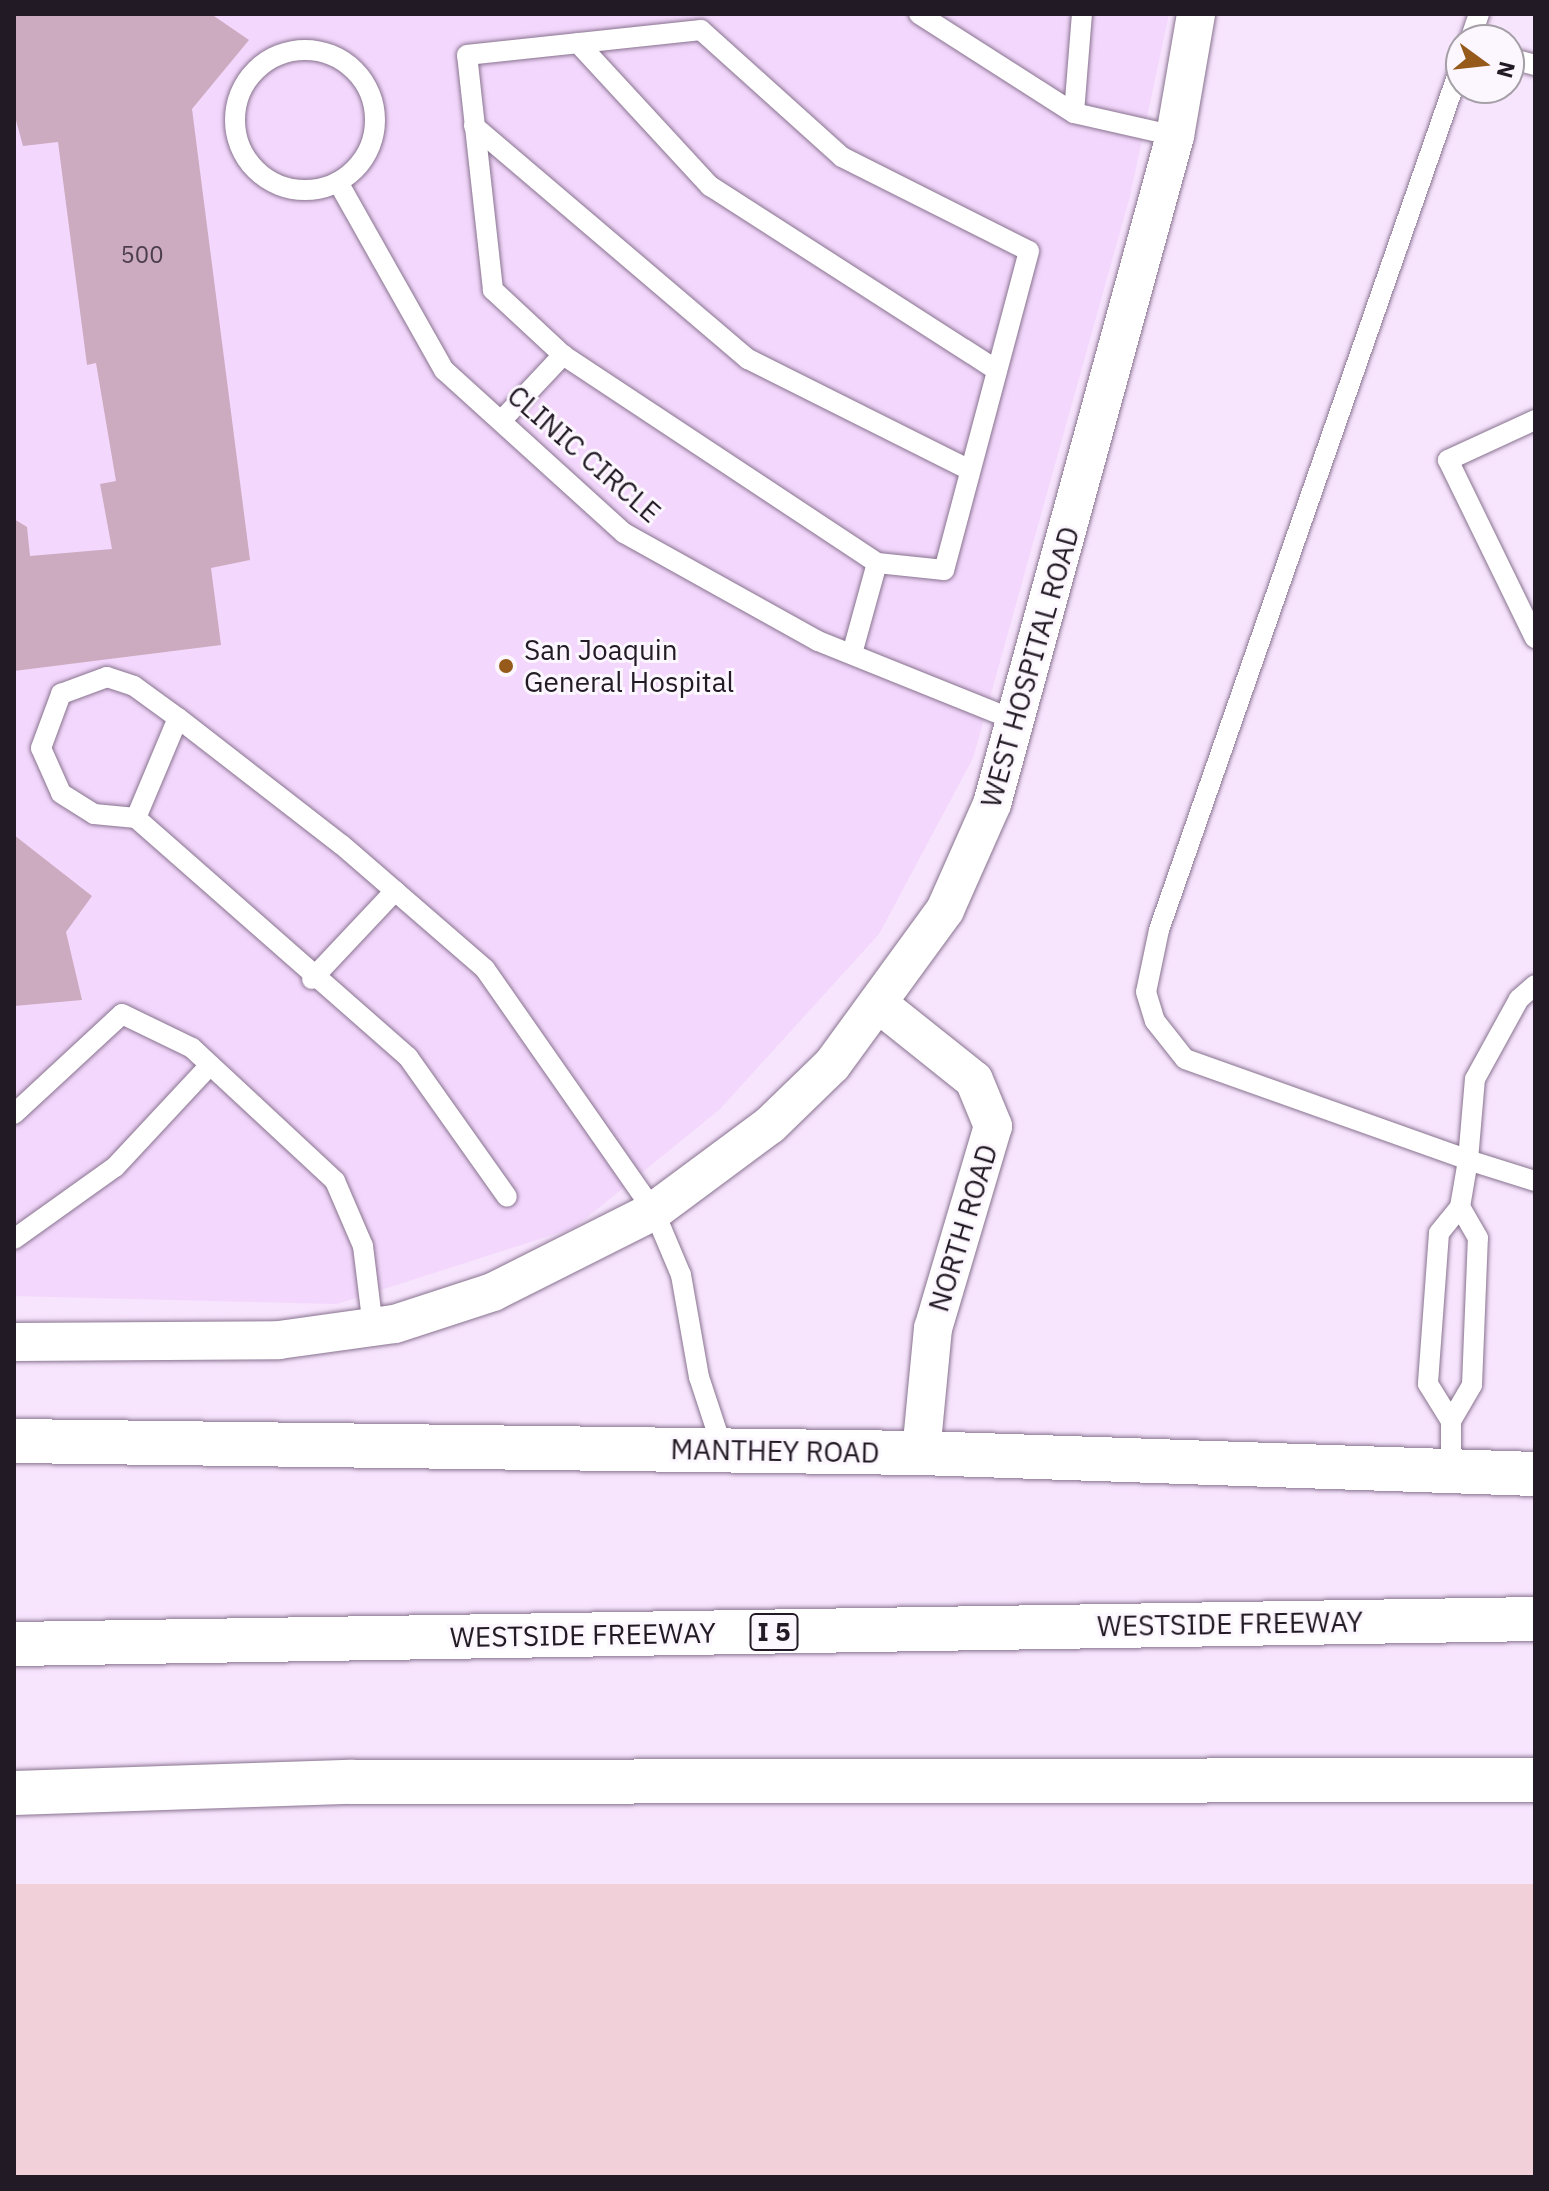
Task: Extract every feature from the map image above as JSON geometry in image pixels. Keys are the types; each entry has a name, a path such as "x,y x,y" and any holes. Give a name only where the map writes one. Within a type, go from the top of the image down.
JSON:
{"main road":[{"name":"MANTHEY ROAD","path":"14,1441 921,1453 1535,1474"},
{"name":"WESTSIDE FREEWAY","path":"14,1644 1535,1619"},
{"path":"14,1793 351,1782 1535,1780"}],"street":[{"name":"WEST HOSPITAL ROAD","path":"14,1342 279,1340 373,1327 493,1292 654,1211 770,1125 880,1005 945,910 1019,722 1175,136 1196,14"},
{"name":"NORTH ROAD","path":"880,1005 974,1080 993,1126 933,1328 921,1453"}],"lane":[{"path":"919,14 1074,113 1175,136"},
{"path":"1074,113 1082,14"},
{"path":"701,30 842,157 1029,251 944,570 877,563 563,355 493,290 467,55 578,43 701,30"},
{"path":"578,43 710,186 997,370"},
{"path":"309,49 341,60 365,83 375,127 369,149 338,182 292,190 251,167 239,146 237,99 265,61 309,49"},
{"path":"1447,104 1159,930 1146,992 1155,1021 1185,1059 1535,1181"},
{"path":"474,126 748,359 970,470"},
{"name":"CLINIC CIRCLE","path":"338,182 444,370 624,533 852,654 1019,722"},
{"path":"501,421 563,355"},
{"path":"1535,420 1448,460 1535,638"},
{"path":"852,654 877,563"},
{"path":"507,1197 408,1057 312,979 136,818 94,814 61,793 41,748 61,694 107,677 134,686 395,891 485,969 654,1211 681,1275 699,1377 723,1450"},
{"path":"136,818 178,718"},
{"path":"312,979 395,891"},
{"path":"1451,1421 1428,1384 1439,1233 1460,1207 1468,1160 1475,1079 1519,999 1535,985"},
{"path":"14,1114 122,1014 192,1048 335,1181 363,1246 373,1327"},
{"path":"14,1239 115,1167 210,1065"},
{"path":"1451,1473 1451,1421 1472,1385 1478,1238 1460,1207"}],"shaded area":[{"name":"San Joaquin General Hospital","path":"14,14 1169,14 1130,196 973,758 879,934 720,1109 574,1228 337,1304 14,1296"},
{"path":"14,1884 1535,1884 1535,2177 14,2177"}],"building":[{"path":"14,14 211,14 249,40 192,109 250,560 211,568 221,645 14,671 14,519 27,527 30,556 112,549 100,484 116,481 96,363 87,365 58,142 23,146 14,113"},
{"path":"14,835 92,896 66,932 82,1000 14,1006"}],"place":[{"name":"San Joaquin General Hospital","path":"506,666"}]}
